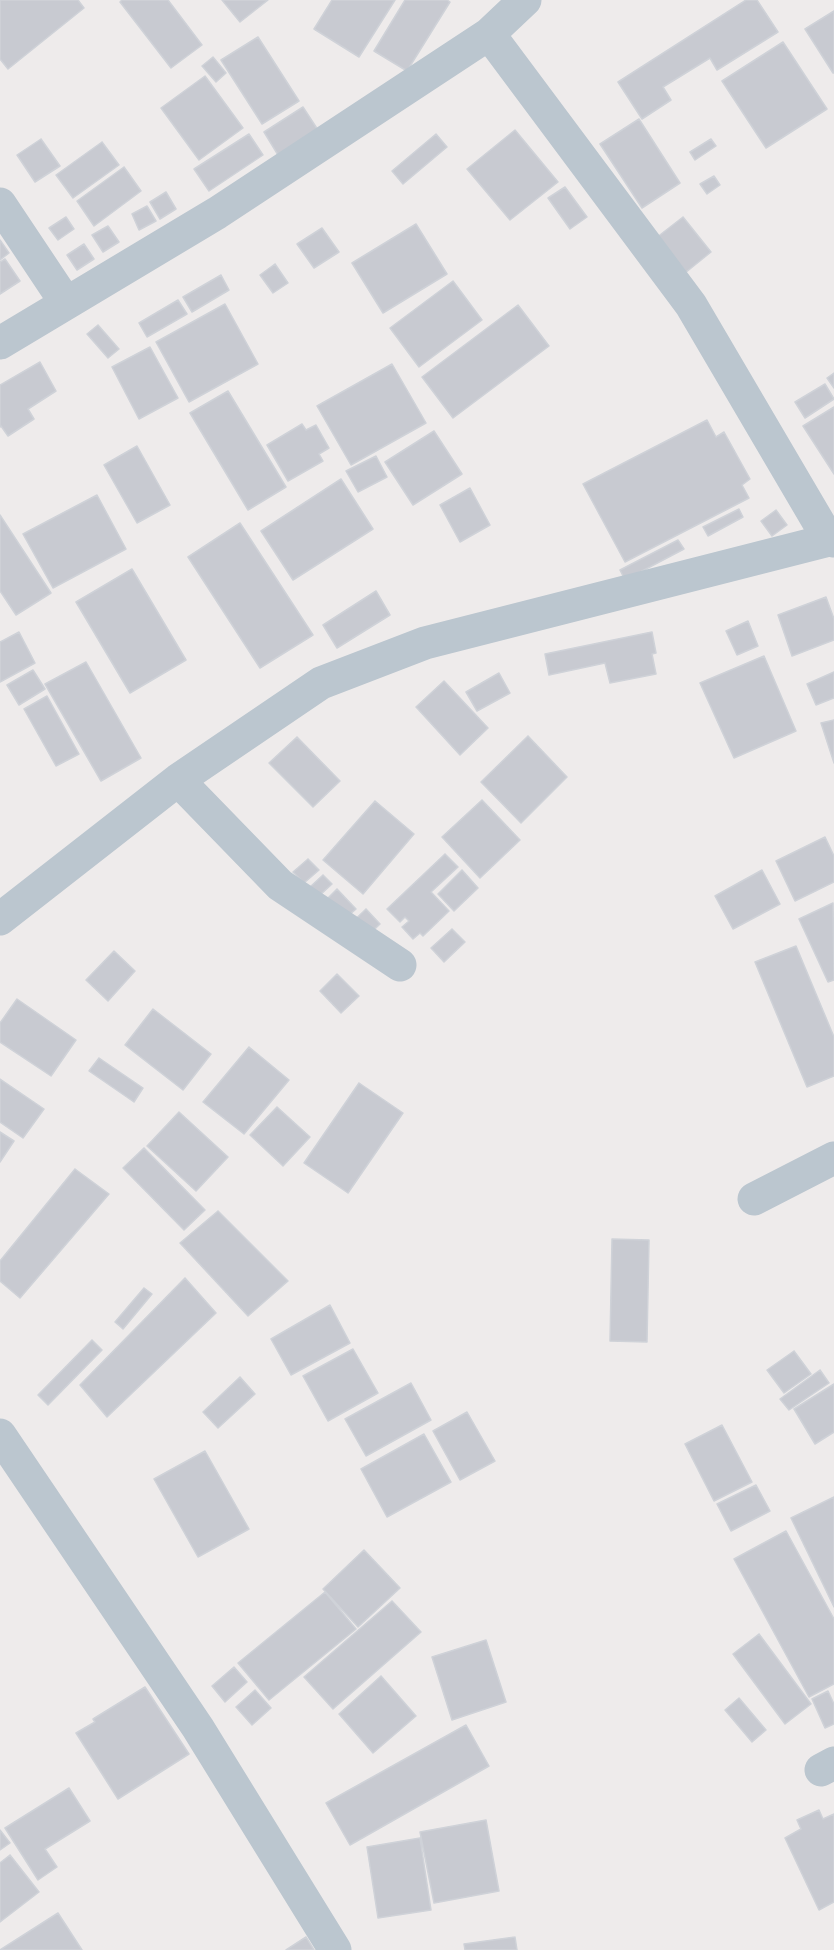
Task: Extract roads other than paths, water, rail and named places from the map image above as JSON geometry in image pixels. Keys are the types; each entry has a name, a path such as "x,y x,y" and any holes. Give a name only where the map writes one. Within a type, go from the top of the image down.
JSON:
{"street":[{"path":"0,343 217,213 489,34 525,0"},
{"path":"0,919 178,780 321,683 425,643 831,540 691,305 489,34"},
{"path":"0,204 66,303"},
{"path":"178,780 280,885 400,965"},
{"path":"754,1199 834,1158"},
{"path":"0,1435 198,1728 335,1950"}]}
